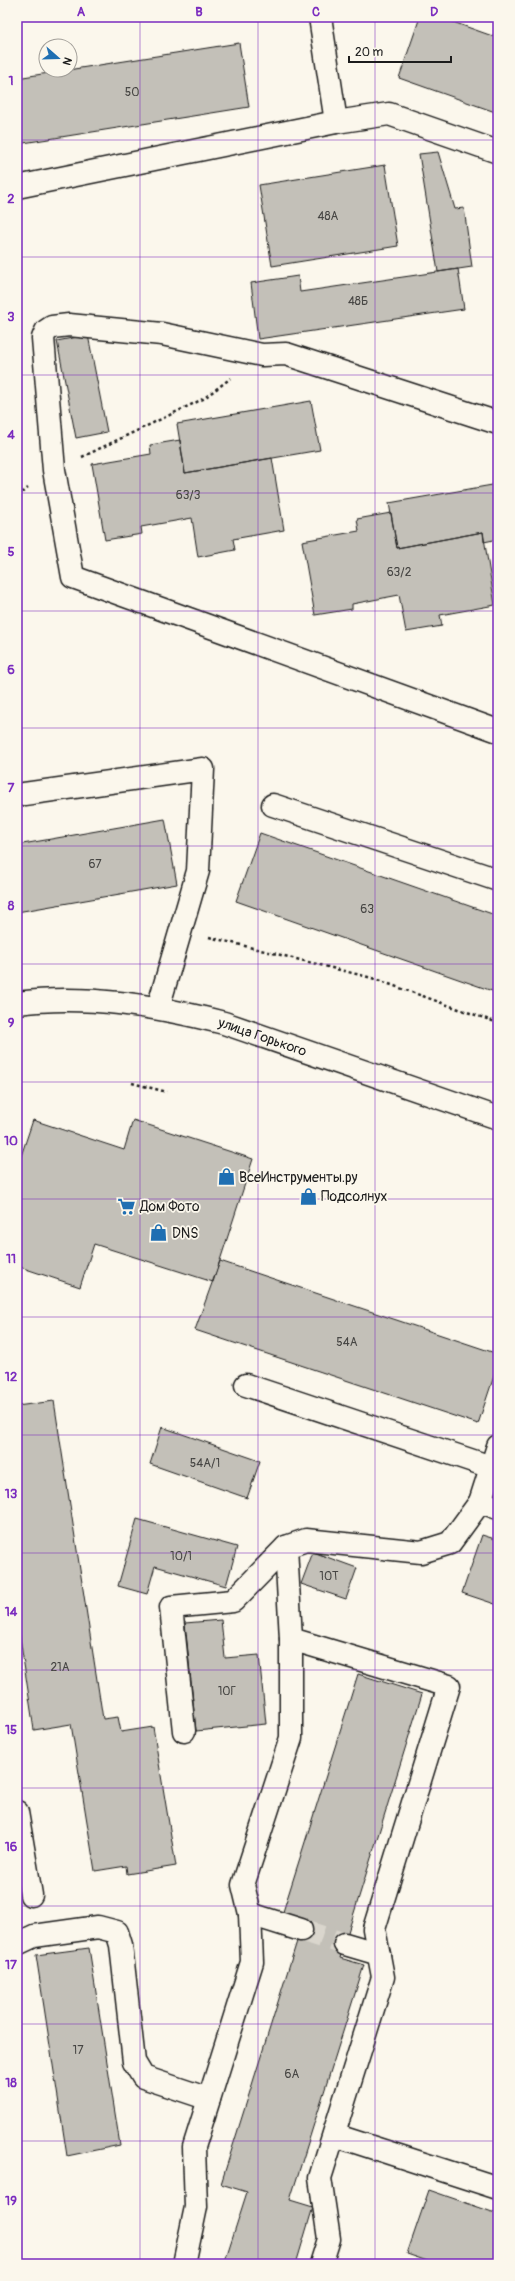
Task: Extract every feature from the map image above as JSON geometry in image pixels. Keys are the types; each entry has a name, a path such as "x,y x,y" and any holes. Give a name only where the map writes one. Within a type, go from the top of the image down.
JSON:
{"street":[{"path":"320,17 336,122"},
{"path":"17,187 336,122 389,114 498,152"},
{"path":"498,424 286,354 262,355 162,334 59,325 46,330 43,338 54,470 73,577 498,732"},
{"path":"17,795 203,769 198,871 158,1008"},
{"path":"273,805 498,880"},
{"name":"улица Горького","path":"17,1003 70,1000 158,1008 224,1023 498,1118"},
{"path":"246,1385 491,1467"},
{"path":"184,1731 171,1607 233,1600 286,1547 306,1540 420,1552 450,1542 489,1505 491,1467 498,1446"},
{"path":"184,2264 196,2207 194,2147 252,1962 250,1914 243,1885 291,1738 291,1639 286,1547"},
{"path":"291,1639 449,1686 374,1929 383,1977 320,2178 328,2239 320,2264"},
{"path":"17,1812 31,1895"},
{"path":"250,1914 301,1930"},
{"path":"17,1944 34,1936 98,1927 117,1932 121,1945 134,2062 144,2077 209,2099"},
{"path":"345,1944 379,1954"},
{"path":"334,2135 498,2188"}],"path":[{"path":"17,496 54,470 203,399 262,355"},
{"path":"218,939 372,978 498,1023"},
{"path":"132,1083 167,1092"}],"building":[{"path":"420,17 439,17 498,38 498,113 399,78"},
{"path":"239,43 249,107 17,144 17,78 38,75 38,78 78,78 78,68"},
{"path":"438,152 455,209 464,208 472,267 438,272 419,154"},
{"path":"385,165 398,246 272,266 259,185"},
{"path":"458,269 464,309 258,339 251,283 298,276 300,292"},
{"path":"88,335 107,432 76,438 57,341"},
{"path":"311,401 320,450 185,473 177,424"},
{"path":"180,440 185,473 272,458 284,530 233,539 235,550 198,557 192,518 141,527 142,534 105,540 92,464 151,454 150,445"},
{"path":"498,484 498,539 484,542 483,532 397,548 389,503"},
{"path":"391,513 397,548 483,532 495,605 440,615 442,626 406,632 399,595 352,604 352,609 315,615 302,541 359,531 357,519"},
{"path":"165,819 177,884 17,912 17,845"},
{"path":"260,833 498,916 498,993 236,901"},
{"name":"Дом Фото","path":"33,1120 124,1150 133,1120 253,1159 213,1282 94,1244 80,1287 17,1266 17,1168"},
{"path":"220,1261 498,1354 498,1364 478,1424 195,1330"},
{"path":"54,1401 103,1719 118,1717 121,1732 153,1727 176,1866 127,1874 126,1866 95,1871 71,1724 34,1730 17,1618 17,1406"},
{"path":"162,1427 260,1461 247,1498 150,1464"},
{"path":"137,1519 237,1547 226,1586 155,1566 147,1594 118,1586"},
{"path":"482,1535 498,1540 498,1605 462,1593"},
{"path":"313,1552 357,1568 346,1599 301,1584"},
{"path":"221,1620 225,1658 259,1655 266,1724 196,1731 185,1623"},
{"path":"358,1674 422,1694 340,1958 364,1965 290,2200 313,2207 296,2264 224,2264 247,2192 221,2184 303,1922 282,1915"},
{"path":"89,1948 120,2145 67,2156 36,1955"},
{"path":"429,2190 498,2214 497,2264 436,2264 407,2254"},
{"path":"17,2237 22,2264 17,2264"}],"tunnel":[{"path":"301,1930 345,1944"}],"place":[{"name":"ВсеИнструменты.ру","path":"226,1177"},
{"name":"Подсолнух","path":"308,1196"},
{"name":"Дом Фото","path":"127,1206"},
{"name":"DNS","path":"159,1233"}]}
